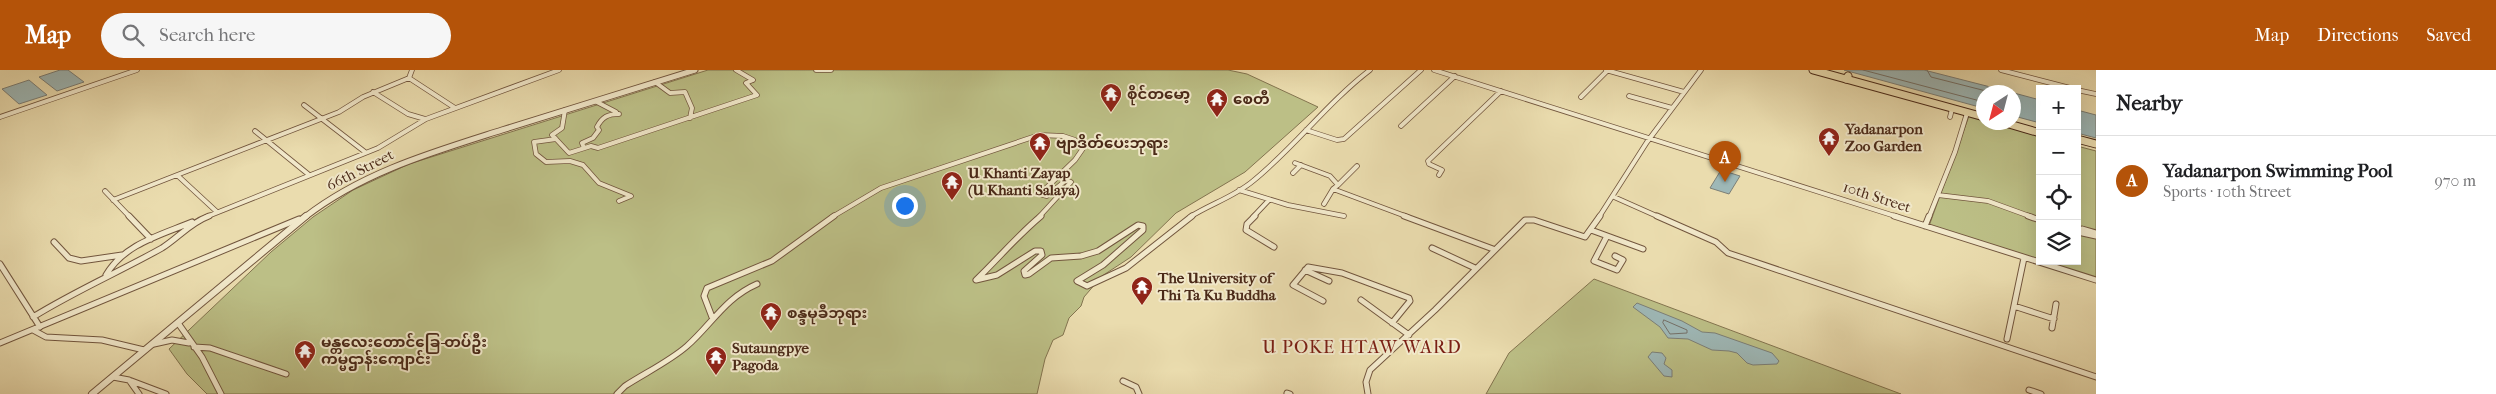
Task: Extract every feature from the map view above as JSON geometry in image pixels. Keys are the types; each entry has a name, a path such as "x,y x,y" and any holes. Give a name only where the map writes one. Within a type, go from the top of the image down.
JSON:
{"main road":[{"path":"1813,70 1976,111"},
{"path":"1826,70 1847,78 1976,116"},
{"path":"2021,123 2036,127"},
{"path":"2021,128 2036,132"},
{"path":"2081,140 2096,144"},
{"path":"2081,144 2096,148"}],"street":[{"path":"0,117 137,70"},
{"path":"113,200 339,112 373,92 409,78 412,70"},
{"name":"66th Street","path":"92,394 306,216 337,194 385,169 595,100 695,70"},
{"path":"565,110 562,128 552,136 569,153 584,148 598,148 757,95 746,83 753,80 736,70"},
{"path":"816,70 831,70"},
{"path":"712,317 704,296 708,288 772,261 792,248 822,223 869,193 1033,136 1048,134 1073,139 1084,147 1077,158 1054,178 1040,194 1047,196 1066,180 1072,182 1043,214 1016,237 1005,252 976,280 983,282 1026,260 1035,251 1041,251 1042,255 1025,269 1024,274 1030,274 1047,260 1083,256 1095,252 1121,240 1138,224 1143,226 1143,230 1109,260 1077,280 1079,284 1086,286 1104,282 1151,251 1194,214 1254,181 1327,108 1370,70"},
{"path":"1306,130 1337,140 1344,139 1421,70"},
{"name":"10th Street","path":"1434,70 2096,280"},
{"path":"1581,97 1607,70 1684,92"},
{"path":"1368,394 1366,382 1370,370 1409,335 1493,249 1525,220 1585,237 1614,197 1650,139 1701,70"},
{"path":"2001,70 2060,85"},
{"path":"106,275 109,268 123,255 151,238 385,145 399,134 426,119 554,71"},
{"path":"1401,126 1455,76"},
{"path":"409,78 455,108"},
{"path":"655,82 670,93 685,92 692,108 690,118"},
{"path":"2081,90 2096,94"},
{"path":"1439,175 1442,170 1428,164 1428,161 1501,91"},
{"path":"373,92 408,114 426,119"},
{"path":"1629,96 1672,108"},
{"path":"584,148 582,143 592,138 599,130 597,127 602,118 610,113 620,114 595,100"},
{"path":"304,105 365,152"},
{"path":"1950,117 1952,109"},
{"path":"1925,226 1967,113"},
{"path":"255,130 308,174"},
{"path":"556,139 534,142 536,154 546,162 576,161 593,171 599,183 631,196 619,201"},
{"path":"1293,173 1298,164 1330,176 1338,185"},
{"path":"1324,204 1333,189 1357,166"},
{"path":"177,175 217,212"},
{"path":"1333,189 1493,249"},
{"path":"1239,190 1269,200 1344,216"},
{"path":"105,192 151,238"},
{"path":"1938,195 1995,203 2036,218"},
{"path":"1614,197 1716,242 1728,253 2096,377"},
{"path":"1269,200 1247,224 1246,230 1274,247"},
{"path":"0,343 306,216"},
{"path":"33,317 106,275 163,247 196,221"},
{"path":"1591,230 1643,250"},
{"path":"2081,232 2096,234"},
{"path":"1607,236 1594,261 1615,270 1623,261 1615,256"},
{"path":"54,242 69,258 81,261 123,255"},
{"path":"1432,248 1475,268"},
{"path":"2007,339 2024,258"},
{"path":"0,264 40,327"},
{"path":"1324,301 1294,285 1305,270 1313,265 1406,296 1410,301 1392,323"},
{"path":"1305,270 1329,281"},
{"path":"616,394 687,346 712,317 743,290 757,284"},
{"path":"1361,300 1409,335"},
{"path":"2052,328 2056,304"},
{"path":"2014,306 2054,319"},
{"path":"178,323 205,362 215,388 220,394"},
{"path":"33,330 42,336 102,340 144,350"},
{"path":"152,344 172,340 210,348 286,374"},
{"path":"113,377 136,380 147,388 161,390 166,394"},
{"path":"129,380 139,394"},
{"path":"1122,381 1136,387 1140,394"},
{"path":"2029,390 2041,394"}],"green space":[{"path":"708,70 1228,70 1247,74 1318,107 1245,172 1176,213 1131,257 1102,276 1084,297 1081,306 1069,318 1063,335 1053,340 1045,359 1037,394 207,394 187,374 169,349 271,252 313,217 353,190 409,164"},
{"path":"1969,116 1976,118 1976,130 2021,130 2036,134 2036,260 1929,226"},
{"path":"2081,147 2096,151 2096,278 2055,265 2081,265"},
{"path":"1594,279 1901,394 1486,394 1509,353"}],"water":[{"path":"60,70 68,70 84,82 57,91 39,77"},
{"path":"1844,70 1924,70 1983,85 1976,85 1976,106"},
{"path":"29,80 47,95 19,104 2,89"},
{"path":"2021,95 2036,99 2036,122 2021,118"},
{"path":"2081,111 2096,115 2096,138 2081,134"},
{"path":"1721,170 1740,176 1729,194 1710,188"},
{"path":"1637,303 1682,321 1702,332 1715,333 1772,353 1779,361 1777,364 1753,365 1747,363 1737,353 1712,350 1688,339 1668,338 1660,327 1633,307"},
{"path":"1652,352 1662,353 1666,358 1664,364 1672,370 1672,377 1664,376 1648,357"}],"place":[{"name":"စိုင်တမော့","path":"1111,113"},
{"name":"စေတီ","path":"1217,118"},
{"name":"Yadanarpon Zoo Garden","path":"1829,157"},
{"name":"ဗျာဒိတ်ပေးဘုရား","path":"1040,162"},
{"name":"Yadanarpon Swimming Pool","path":"1725,182"},
{"name":"U Khanti Zayap (U Khanti Salaya)","path":"952,201"},
{"name":"The University of Thi Ta Ku Buddha","path":"1142,306"},
{"name":"စန္ဒမုခီဘုရား","path":"771,332"},
{"name":"မန္တလေးတောင်ခြေ-တပ်ဦး ကမ္မဌာန်းကျောင်း","path":"305,370"},
{"name":"Sutaungpye Pagoda","path":"716,376"}],"district":[{"name":"U POKE HTAW WARD","path":"1362,347"}]}
